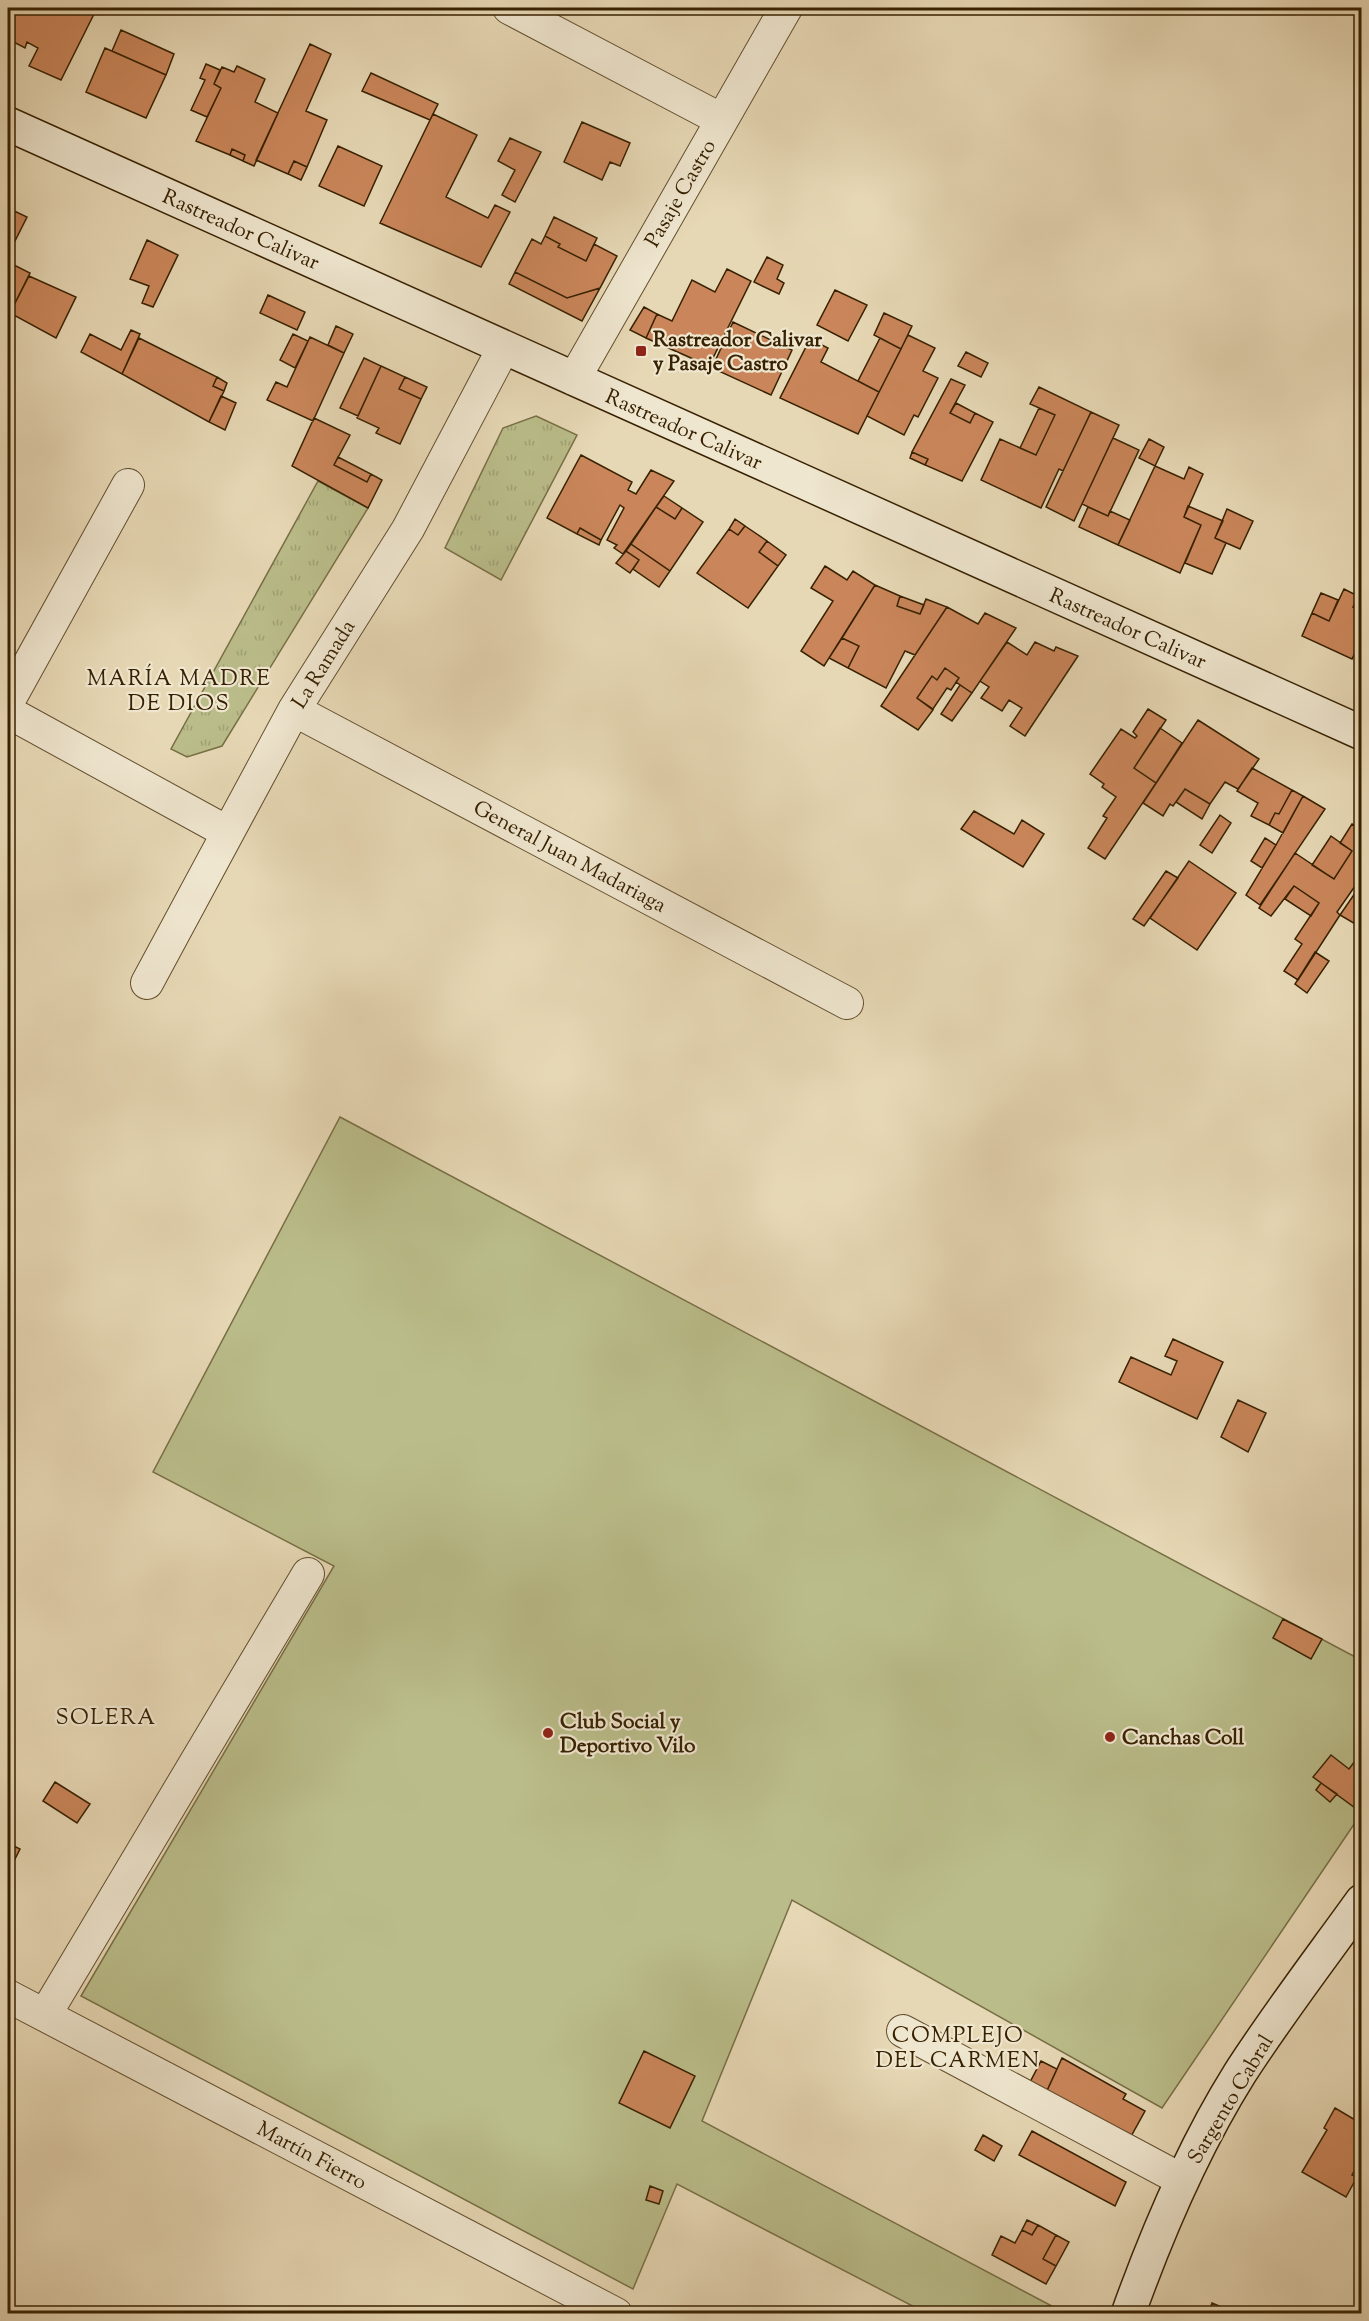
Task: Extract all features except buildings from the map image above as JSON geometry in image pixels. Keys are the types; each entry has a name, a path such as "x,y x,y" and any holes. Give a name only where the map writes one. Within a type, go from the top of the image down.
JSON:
{"main road":[{"name":"Rastreador Calivar","path":"8,124 1362,733"},
{"name":"Sargento Cabral","path":"1128,2313 1182,2180 1211,2124 1240,2073 1362,1901"}],"street":[{"path":"509,8 722,120"},
{"name":"Pasaje Castro","path":"574,379 786,8"},
{"name":"La Ramada","path":"147,983 294,710 408,529 504,347"},
{"path":"8,702 128,485"},
{"name":"General Juan Madariaga","path":"294,710 847,1002"},
{"path":"8,712 227,832"},
{"path":"45,2015 308,1574"},
{"name":"Martín Fierro","path":"8,1996 616,2313"},
{"path":"903,2031 1182,2180"}],"green space":[{"path":"536,416 577,435 501,580 445,548 503,428"},
{"path":"318,481 368,508 222,746 187,757 171,749"},
{"name":"Club Social y Deportivo Vilo","path":"340,1117 1361,1660 1361,1814 1162,2108 792,1900 702,2121 1065,2313 926,2313 677,2184 633,2289 81,1996 334,1566 153,1472"}],"place":[{"name":"Rastreador Calivar y Pasaje Castro","path":"641,351"},
{"name":"Club Social y Deportivo Vilo","path":"548,1733"},
{"name":"Canchas Coll","path":"1110,1737"}],"district":[{"name":"MARÍA MADRE DE DIOS","path":"179,690"},
{"name":"SOLERA","path":"106,1716"},
{"name":"COMPLEJO DEL CARMEN","path":"958,2046"}]}
